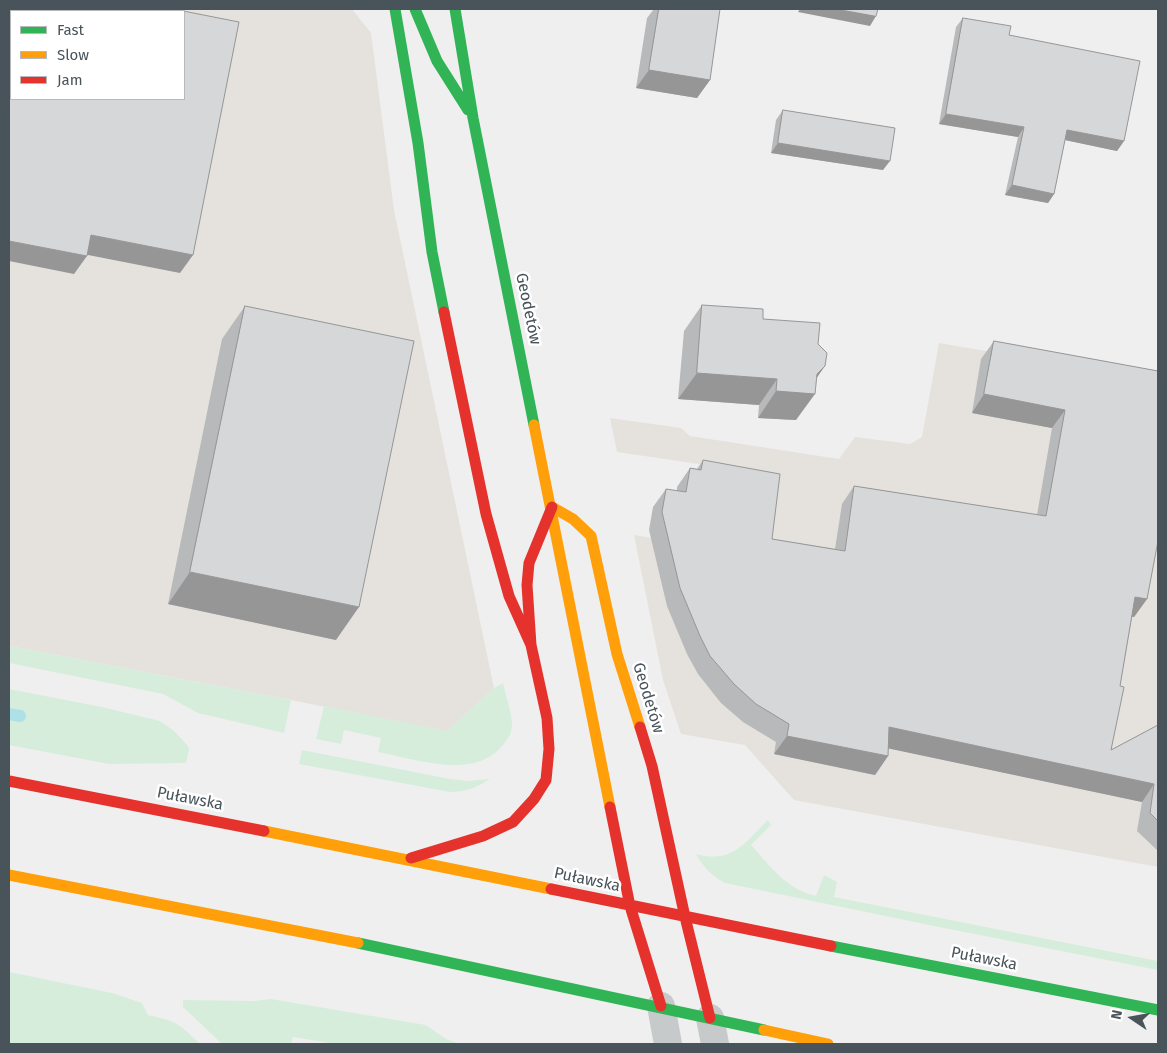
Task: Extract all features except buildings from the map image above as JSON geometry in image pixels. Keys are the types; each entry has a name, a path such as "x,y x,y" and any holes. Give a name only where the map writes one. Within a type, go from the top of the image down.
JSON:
{"main road":[{"path":"395,9 418,143 432,252 486,514 509,596 531,645"},
{"name":"Geodetów","path":"415,9 422,31 449,84 473,118"},
{"name":"Geodetów","path":"455,9 473,118 630,906 661,1006"},
{"path":"408,859 483,836 513,822 534,799 546,780 549,749 547,718 531,645 527,585 529,562 552,507"},
{"name":"Geodetów","path":"552,507 571,517 583,526 591,536 617,654 652,766 685,917 710,1018"},
{"name":"Puławska","path":"9,781 1158,1010"},
{"path":"9,875 424,956 661,1006 828,1044"}],"street":[{"path":"661,1006 668,1044"},
{"path":"710,1018 715,1044"}],"shaded area":[{"path":"9,9 352,9 371,33 394,210 494,688 447,732 9,646"},
{"path":"939,343 1158,380 1158,867 794,800 745,745 681,734 663,680 634,535 759,557 760,473 617,452 610,418 681,428 690,436 839,459 855,437 910,444 922,437"}],"green space":[{"path":"9,646 291,700 284,733 198,713 163,694 9,663"},
{"path":"503,683 511,715 512,725 510,733 503,745 491,756 477,762 461,765 444,765 378,752 381,738 344,730 341,744 316,739 324,706 447,731 494,688"},
{"path":"9,689 102,707 160,721 173,730 188,746 186,763 109,764 9,745"},
{"path":"302,750 450,779 467,781 490,779 472,789 450,792 299,764"},
{"path":"768,820 771,825 751,845 772,869 788,883 805,893 816,896 824,875 837,882 834,897 1158,961 1158,970 725,883 708,871 696,854 719,856 729,854 744,844"},
{"path":"9,972 112,993 142,1003 148,1015 177,1024 200,1044 9,1044"},
{"path":"271,999 426,1025 446,1039 460,1044 336,1044 293,1037 291,1044 222,1044 183,1007 183,1000 255,1001"}],"waterway":[{"path":"9,714 20,716"}],"traffic: fast":[{"path":"395,9 418,143 432,252 444,312"},
{"path":"415,9 437,61 468,110"},
{"path":"455,9 473,118 534,425"},
{"path":"358,943 764,1030"},
{"path":"831,946 1158,1010"}],"traffic: slow":[{"path":"534,425 610,807"},
{"path":"552,507 573,519 591,536 617,654 640,727"},
{"path":"264,831 551,889"},
{"path":"9,875 358,943"},
{"path":"764,1030 828,1044"}],"traffic: jam":[{"path":"444,312 486,514 509,596 531,645"},
{"path":"411,858 483,836 513,822 534,799 546,780 549,749 547,718 531,645 527,585 529,563 552,507"},
{"path":"640,727 652,766 685,917 710,1018"},
{"path":"9,781 264,831"},
{"path":"610,807 630,906 661,1006"},
{"path":"551,889 831,946"}]}
